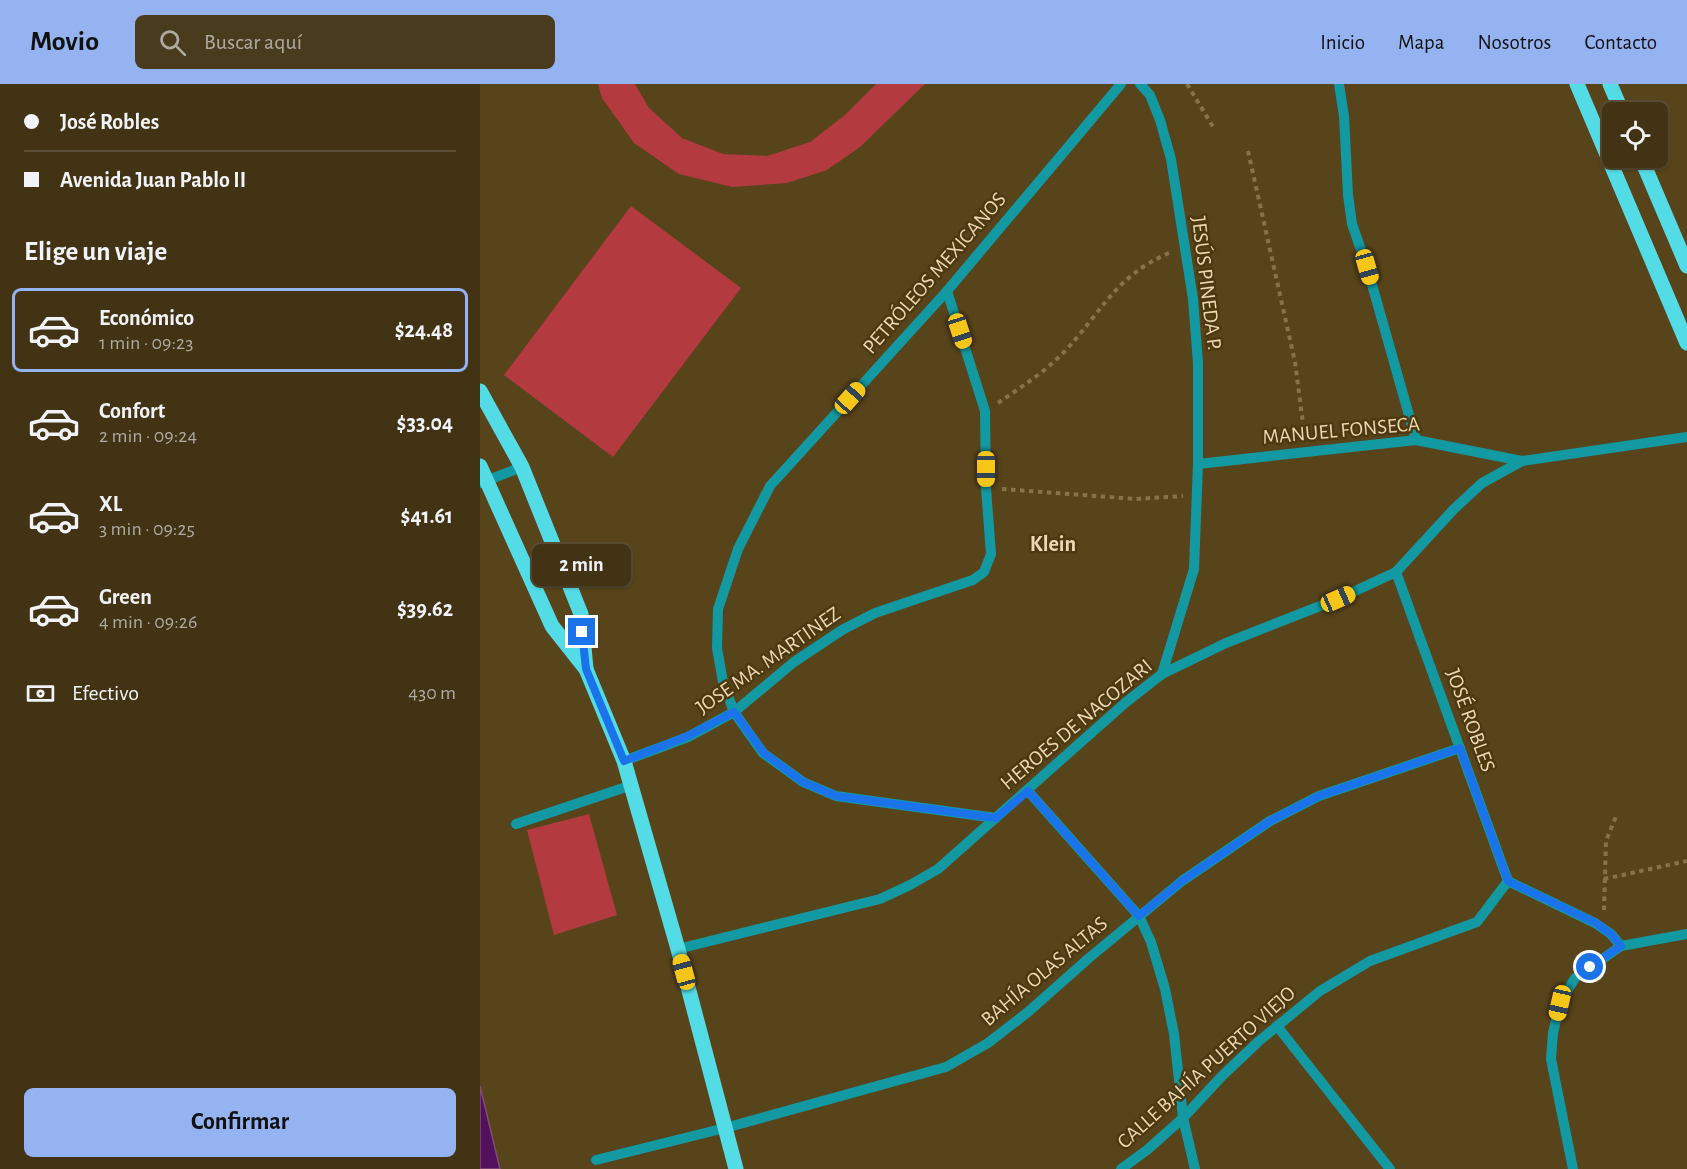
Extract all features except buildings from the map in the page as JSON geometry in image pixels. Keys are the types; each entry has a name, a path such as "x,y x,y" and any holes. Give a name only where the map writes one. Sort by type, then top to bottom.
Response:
{"main road":[{"path":"1576,84 1687,343"},
{"path":"1610,84 1618,102"},
{"path":"1645,168 1687,266"},
{"path":"480,392 522,467 581,614 586,669"},
{"path":"483,476 552,626 586,669 633,785 736,1169"}],"street":[{"name":"PETRÓLEOS MEXICANOS","path":"996,818 836,796 803,782 764,753 734,712 723,682 717,648 718,609 738,549 770,486 947,291 1121,84"},
{"name":"JESÚS PINEDA P.","path":"1140,84 1150,95 1171,159 1193,298 1198,363 1198,464 1194,569 1162,674"},
{"path":"1339,84 1344,116 1348,195 1352,224 1367,267 1416,440"},
{"name":"JOSE MA. MARTINEZ","path":"624,761 688,736 734,712 794,662 842,630 875,613 974,580 984,572 991,554 986,488 985,411 947,291"},
{"name":"HEROES DE NACOZARI","path":"678,949 880,899 938,869 1125,703 1162,674 1226,643 1338,599 1396,572 1453,510 1482,483 1522,461 1687,436"},
{"name":"MANUEL FONSECA","path":"1198,464 1416,440 1522,461"},
{"path":"483,476 522,467"},
{"name":"JOSÉ ROBLES","path":"1396,572 1508,881"},
{"name":"BAHÍA OLAS ALTAS","path":"596,1160 725,1128 946,1067 988,1043 1012,1025 1182,881 1270,821 1319,796 1460,748"},
{"path":"516,824 633,785"},
{"path":"1028,791 1139,916 1165,989 1174,1034 1183,1118 1195,1169"},
{"path":"1508,881 1605,929 1621,946"},
{"name":"CALLE BAHÍA PUERTO VIEJO","path":"1121,1169 1147,1150 1183,1118 1222,1076 1320,991 1370,961 1477,922 1508,881"},
{"path":"1573,1169 1551,1059 1553,1033 1560,1003 1575,978 1621,946 1687,934"},
{"path":"1278,1026 1390,1169"}],"path":[{"path":"1187,84 1215,130"},
{"path":"1248,151 1295,362 1306,451"},
{"path":"985,411 1044,370 1064,352 1114,290 1154,260 1184,247"},
{"path":"986,488 1136,499 1196,495"},
{"path":"1605,929 1606,841 1617,814"},
{"path":"1604,879 1687,861"}],"shaded area":[{"path":"598,84 635,84 649,108 682,138 723,154 767,156 810,142 845,115 876,84 925,84 860,147 827,170 787,183 732,187 679,174 634,143 602,98"},
{"path":"631,206 741,288 613,457 504,375"},
{"path":"589,814 617,915 554,935 527,830"},
{"path":"480,1086 500,1169 480,1169"}],"district":[{"name":"Klein","path":"1053,543"}],"route":[{"path":"582,632 586,669 624,761 688,736 734,712 764,753 803,782 836,796 996,818 1028,791 1139,916 1182,881 1270,821 1319,796 1460,748 1508,881 1596,923 1611,934 1621,946 1590,967"}]}
